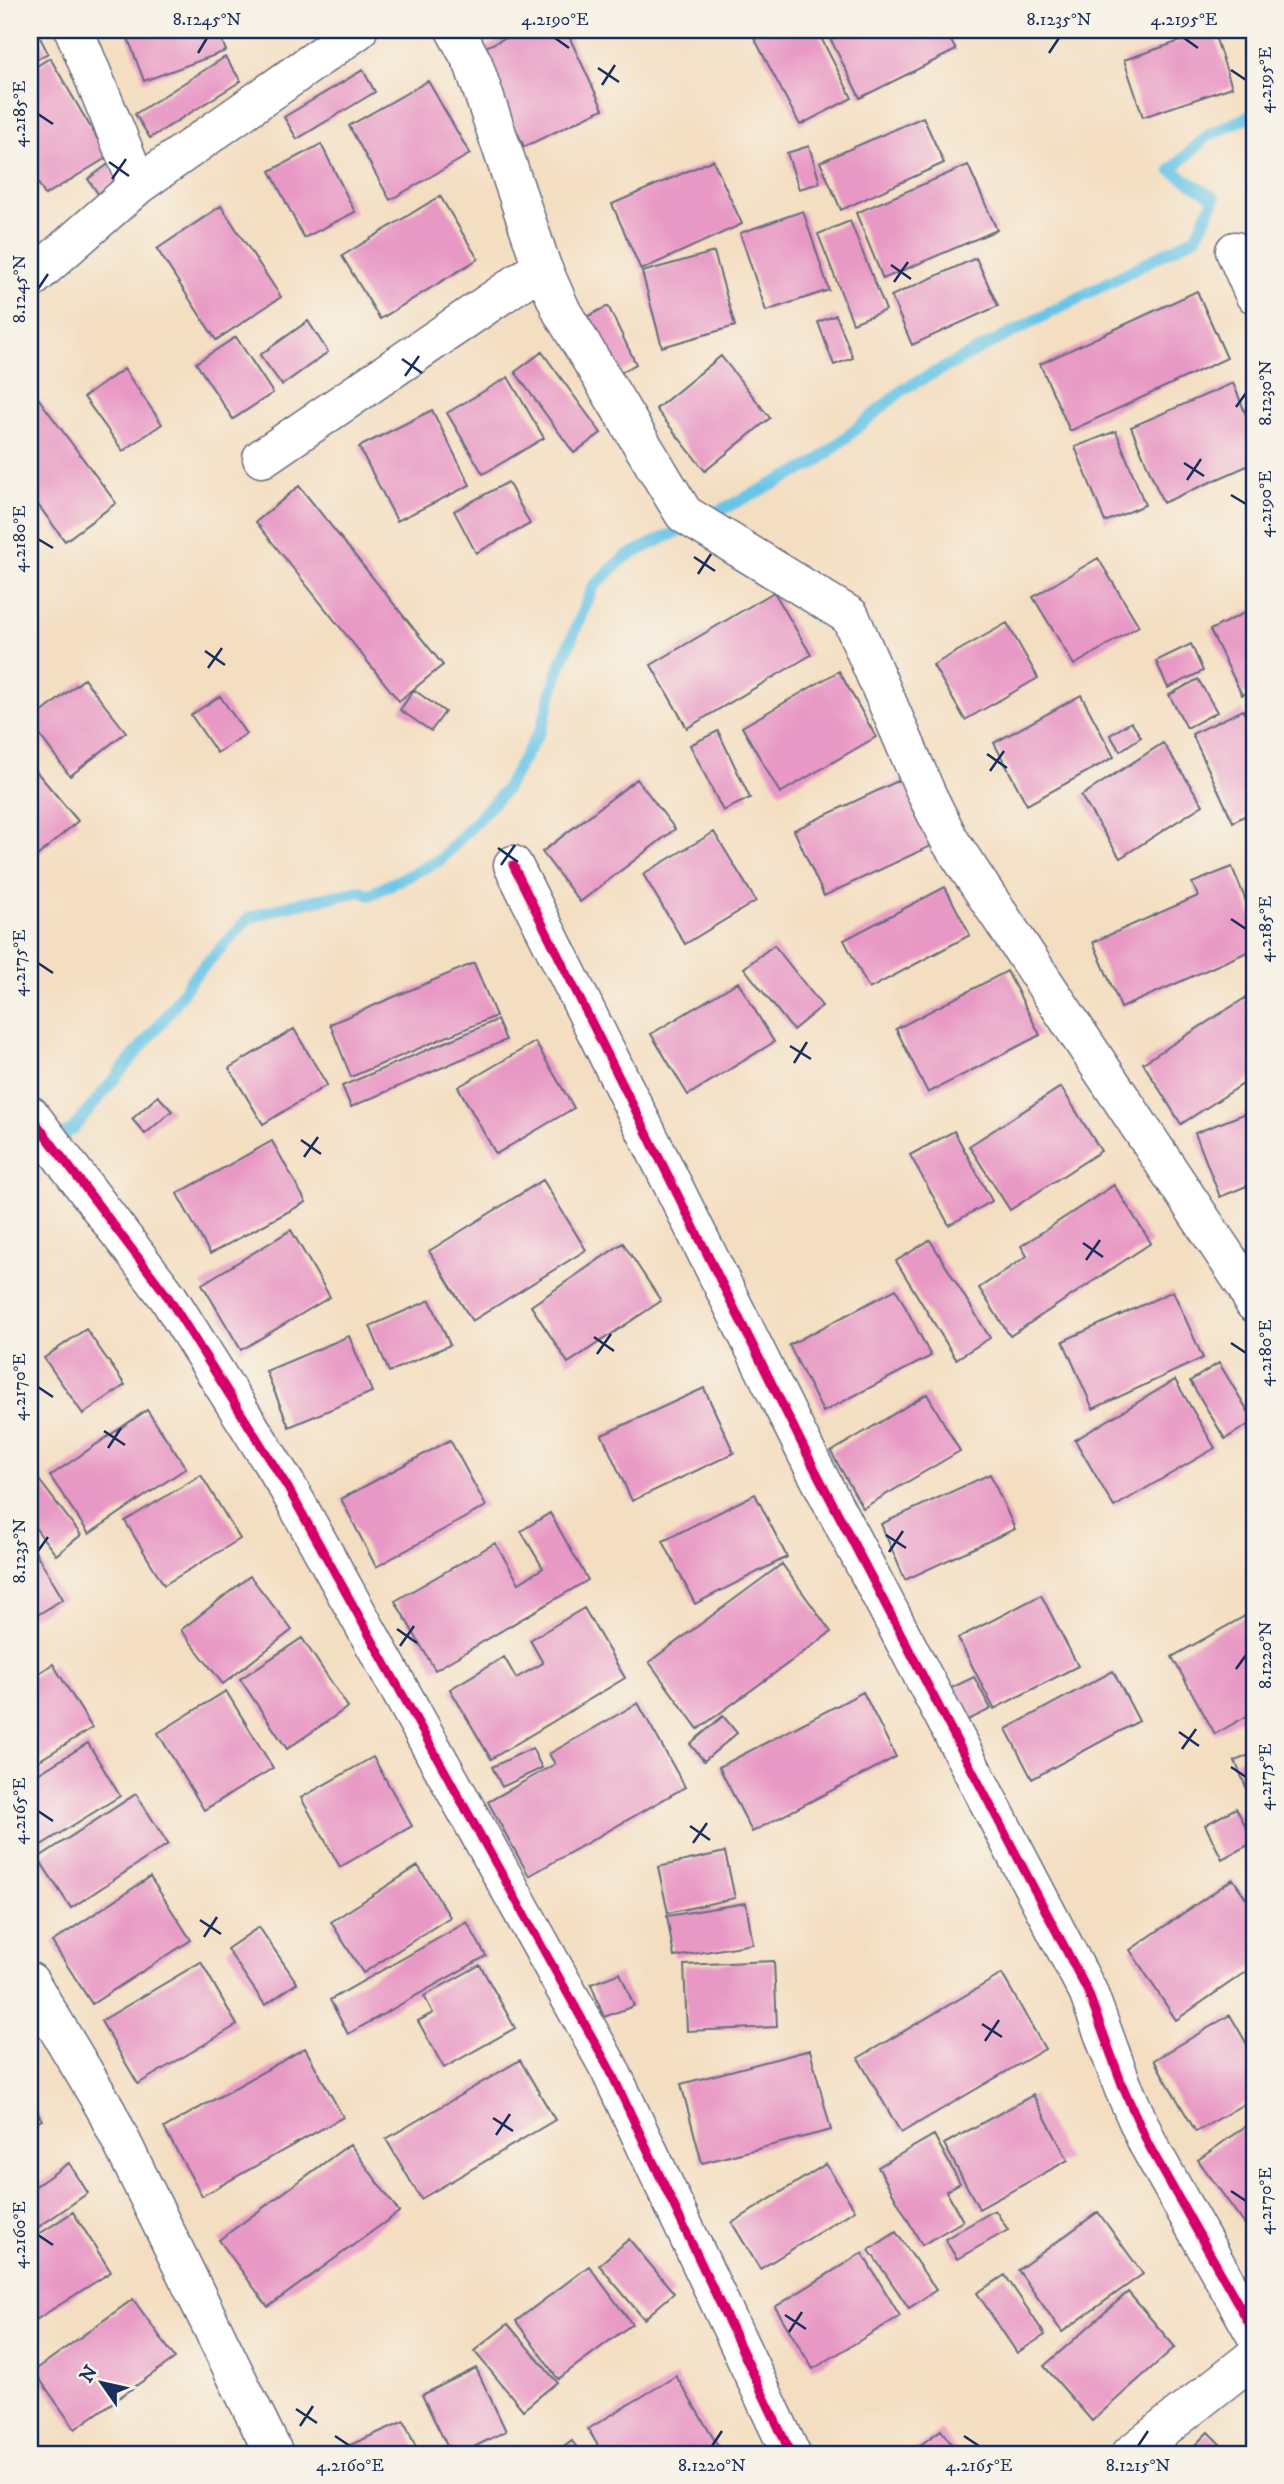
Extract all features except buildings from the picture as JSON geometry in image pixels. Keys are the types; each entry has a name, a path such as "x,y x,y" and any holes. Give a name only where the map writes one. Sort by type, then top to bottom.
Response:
{"street":[{"path":"74,30 138,185"},
{"path":"30,280 138,185 358,30"},
{"path":"455,30 473,63 542,267 562,312 684,514 850,616 926,795 950,841 1254,1303"},
{"path":"1235,251 1254,294"},
{"path":"262,458 542,267"},
{"path":"513,865 811,1462 1088,1992 1123,2087 1148,2144 1254,2332"},
{"path":"30,1115 169,1297 288,1488 609,2068 791,2454"},
{"path":"30,1982 104,2106 274,2454"},
{"path":"1131,2454 1254,2357"}],"waterway":[{"path":"30,1156 73,1129 165,1018 191,980 249,918 290,905 361,891 369,895 440,860 505,790 541,729 559,669 593,587 625,557 814,464 905,388 1196,237 1215,198 1171,170 1207,136 1254,114"}],"cycle path":[{"path":"513,865 811,1462 1088,1992 1123,2087 1148,2144 1254,2332"},
{"path":"30,1115 168,1297 288,1488 609,2068 791,2454"}]}
